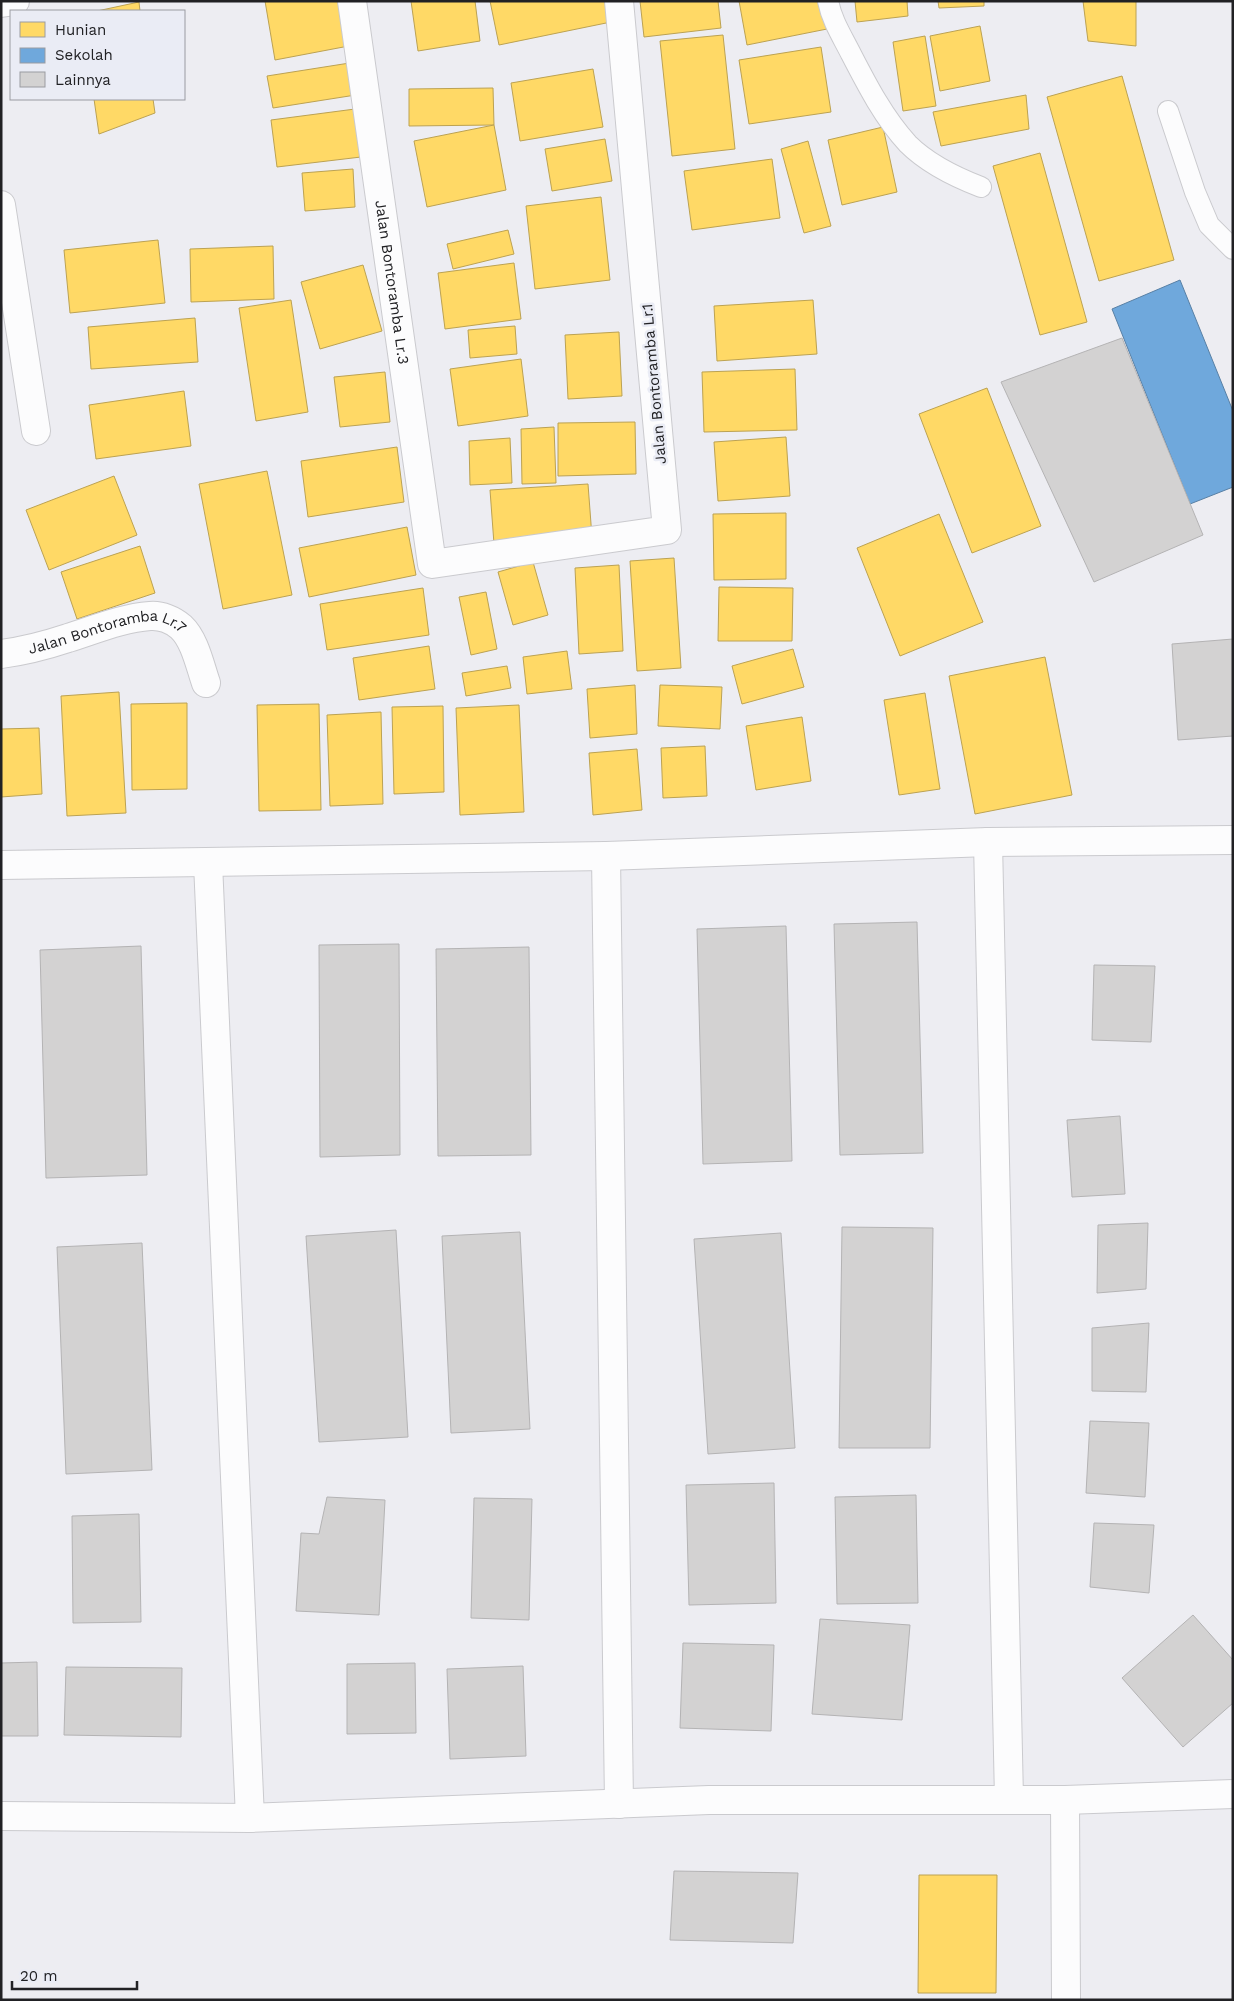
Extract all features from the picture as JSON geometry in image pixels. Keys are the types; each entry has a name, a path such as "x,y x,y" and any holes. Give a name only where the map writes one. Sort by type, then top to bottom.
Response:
{"street":[{"path":"1,4 15,1"},
{"name":"Jalan Bontoramba Lr.3","path":"352,1 432,564"},
{"name":"Jalan Bontoramba Lr.1","path":"432,564 667,530 618,1"},
{"path":"1,205 36,431"},
{"name":"Jalan Bontoramba Lr.7","path":"1,654 66,639 108,625 150,616 159,616 171,620 184,631 206,683"},
{"path":"1,865 606,856 988,842 1233,840"},
{"path":"988,842 1009,1800"},
{"path":"606,856 619,1804"},
{"path":"208,863 250,1818"},
{"path":"1,1816 250,1818 709,1800 1065,1800 1233,1794"},
{"path":"1065,1800 1066,2000"}],"lane":[{"path":"828,1 835,25 874,98 908,144 931,162 958,178 980,187"},
{"path":"1168,112 1195,192 1209,225 1233,249"}],"building: Hunian":[{"path":"265,1 346,1 354,45 275,60"},
{"path":"411,1 475,1 480,41 418,51"},
{"path":"490,1 606,1 611,22 499,45"},
{"path":"640,1 718,1 721,28 644,37"},
{"path":"739,1 821,1 827,29 747,45"},
{"path":"855,1 907,1 908,16 857,22"},
{"path":"938,1 984,1 984,6 939,8"},
{"path":"1083,1 1136,1 1136,46 1088,41"},
{"path":"139,2 140,10 102,10"},
{"path":"980,26 990,81 940,91 930,36"},
{"path":"723,35 735,149 672,156 660,41"},
{"path":"925,36 936,106 903,111 893,42"},
{"path":"821,47 831,112 749,124 739,60"},
{"path":"356,62 362,94 273,108 267,76"},
{"path":"593,69 603,127 520,141 511,83"},
{"path":"1122,76 1174,260 1099,281 1047,97"},
{"path":"493,88 494,125 409,126 409,89"},
{"path":"1026,95 1029,129 941,146 933,112"},
{"path":"94,100 153,100 155,113 99,134"},
{"path":"355,109 361,157 277,167 271,120"},
{"path":"494,125 506,190 427,207 414,141"},
{"path":"883,127 897,192 842,205 828,140"},
{"path":"605,139 612,181 552,191 545,149"},
{"path":"808,141 831,226 804,233 781,149"},
{"path":"1040,153 1087,322 1040,335 993,166"},
{"path":"772,159 780,218 692,230 684,171"},
{"path":"353,169 355,207 305,211 302,173"},
{"path":"601,197 610,280 535,289 526,206"},
{"path":"508,230 514,254 453,269 447,244"},
{"path":"158,240 165,303 70,313 64,250"},
{"path":"273,246 274,299 191,302 190,249"},
{"path":"514,263 521,319 445,329 438,273"},
{"path":"363,265 382,331 320,349 301,282"},
{"path":"291,300 308,412 256,421 239,308"},
{"path":"813,300 817,354 717,361 714,306"},
{"path":"195,318 198,362 91,369 88,327"},
{"path":"515,326 517,354 470,358 468,330"},
{"path":"619,332 622,396 568,399 565,335"},
{"path":"521,359 528,416 458,426 450,369"},
{"path":"795,369 797,430 704,432 702,372"},
{"path":"385,372 390,422 340,427 334,377"},
{"path":"987,388 1041,526 972,553 919,414"},
{"path":"184,391 191,446 96,459 89,405"},
{"path":"635,422 636,474 558,476 558,423"},
{"path":"554,427 556,483 522,484 521,429"},
{"path":"786,437 790,496 718,501 714,442"},
{"path":"510,438 512,483 470,485 469,441"},
{"path":"397,447 404,502 308,517 301,461"},
{"path":"267,471 292,595 223,609 199,484"},
{"path":"114,476 137,535 49,570 26,510"},
{"path":"588,484 592,537 494,544 490,490"},
{"path":"786,513 786,579 714,580 713,514"},
{"path":"939,514 983,622 900,656 857,548"},
{"path":"407,527 416,575 309,597 299,548"},
{"path":"140,546 155,593 77,619 61,572"},
{"path":"674,558 681,668 637,671 630,561"},
{"path":"533,562 548,615 513,625 498,572"},
{"path":"619,565 623,651 579,654 575,568"},
{"path":"719,587 793,588 792,641 718,641"},
{"path":"423,588 429,635 327,650 320,604"},
{"path":"486,592 497,649 471,655 459,597"},
{"path":"429,646 435,689 359,700 353,658"},
{"path":"793,649 804,687 742,704 732,666"},
{"path":"567,651 572,689 527,694 523,657"},
{"path":"1045,657 1072,795 975,814 949,676"},
{"path":"507,666 511,688 466,696 462,673"},
{"path":"635,685 637,734 590,738 587,689"},
{"path":"660,685 722,687 720,729 658,726"},
{"path":"119,692 126,813 67,816 61,696"},
{"path":"925,693 940,789 899,795 884,700"},
{"path":"187,703 187,789 132,790 131,704"},
{"path":"319,704 321,810 259,811 257,705"},
{"path":"519,705 524,812 460,815 456,708"},
{"path":"443,706 444,792 394,794 392,707"},
{"path":"381,712 383,804 330,806 327,715"},
{"path":"802,717 811,781 756,790 746,726"},
{"path":"39,728 42,794 1,797 1,729"},
{"path":"705,746 707,796 663,798 661,748"},
{"path":"637,749 642,810 593,815 589,753"},
{"path":"919,1875 997,1875 996,1993 918,1993"}],"building: Sekolah":[{"path":"1180,280 1233,411 1233,487 1190,504 1112,309"}],"building: Lainnya":[{"path":"1122,338 1203,535 1094,582 1001,382"},
{"path":"1233,639 1233,736 1178,740 1172,644"},
{"path":"917,922 923,1153 840,1155 834,924"},
{"path":"786,926 792,1161 703,1164 697,929"},
{"path":"399,944 400,1155 320,1157 319,945"},
{"path":"141,946 147,1175 46,1178 40,950"},
{"path":"529,947 531,1155 438,1156 436,949"},
{"path":"1094,965 1155,966 1151,1042 1092,1040"},
{"path":"1120,1116 1125,1194 1072,1197 1067,1120"},
{"path":"1148,1223 1146,1289 1097,1293 1098,1225"},
{"path":"842,1227 933,1228 930,1448 839,1448"},
{"path":"396,1230 408,1437 319,1442 306,1236"},
{"path":"520,1232 530,1429 451,1433 442,1236"},
{"path":"781,1233 795,1448 708,1454 694,1239"},
{"path":"142,1243 152,1470 66,1474 57,1247"},
{"path":"1149,1323 1146,1392 1092,1391 1092,1328"},
{"path":"1090,1421 1149,1423 1145,1497 1086,1493"},
{"path":"774,1483 776,1603 689,1605 686,1485"},
{"path":"916,1495 918,1603 837,1604 835,1497"},
{"path":"327,1497 385,1500 379,1615 296,1611 301,1533 319,1534"},
{"path":"474,1498 532,1499 529,1620 471,1618"},
{"path":"139,1514 141,1622 73,1623 72,1516"},
{"path":"1094,1523 1154,1525 1149,1593 1090,1587"},
{"path":"1193,1615 1233,1660 1233,1703 1183,1747 1122,1678"},
{"path":"820,1619 910,1625 902,1720 812,1714"},
{"path":"683,1643 774,1645 771,1731 680,1728"},
{"path":"37,1662 38,1736 1,1736 1,1663"},
{"path":"415,1663 416,1733 347,1734 347,1664"},
{"path":"523,1666 526,1756 450,1759 447,1669"},
{"path":"66,1667 182,1668 181,1737 64,1735"},
{"path":"674,1871 798,1873 793,1943 670,1940"}]}
